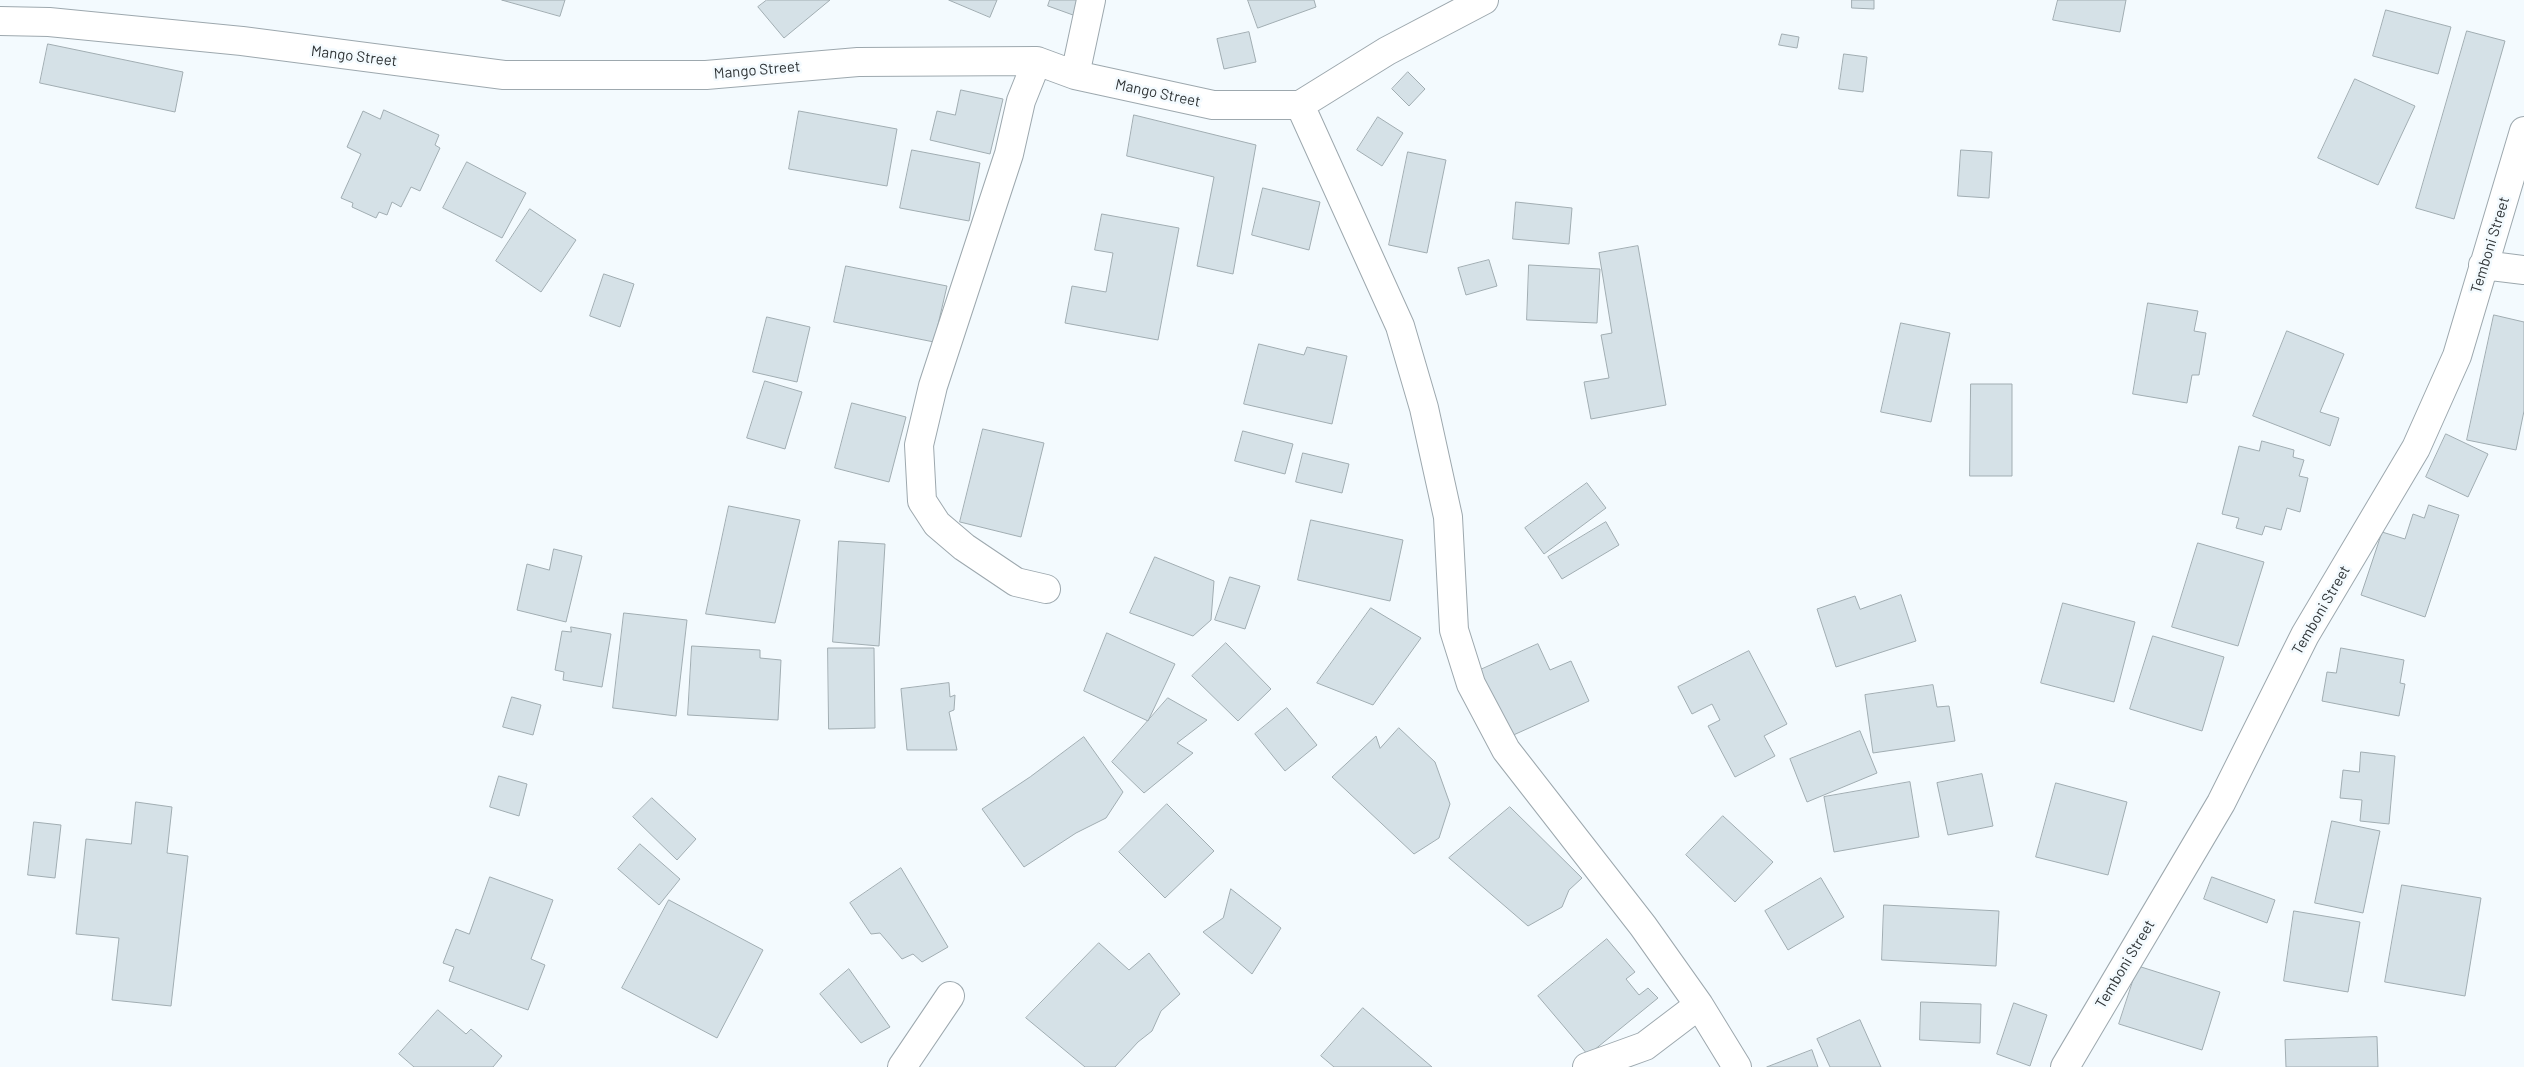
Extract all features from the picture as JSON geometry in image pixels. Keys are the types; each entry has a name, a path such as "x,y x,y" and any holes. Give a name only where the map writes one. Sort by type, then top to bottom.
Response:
{"street":[{"path":"1075,75 1091,0"},
{"path":"1484,0 1387,51 1300,104 1403,335 1424,408 1448,517 1454,630 1471,684 1506,750 1643,926 1699,1005 1737,1067"},
{"name":"Mango Street","path":"0,21 49,22 242,41 504,75 706,75 858,62 1037,61 1075,75 1213,105 1300,104"},
{"path":"1037,61 1020,102 1009,154 933,386 919,445 922,501 937,524 964,547 1016,582 1046,589"},
{"name":"Temboni Street","path":"2065,1067 2221,803 2305,635 2416,448 2457,356 2524,131"},
{"path":"2483,265 2524,270"},
{"path":"902,1067 950,996"},
{"path":"1587,1067 1645,1046 1699,1005"}],"building":[{"path":"502,0 565,0 560,16"},
{"path":"767,0 830,0 784,38 758,7"},
{"path":"949,0 997,0 990,17"},
{"path":"1050,0 1078,0 1073,15 1048,6"},
{"path":"1248,0 1314,0 1316,7 1258,28"},
{"path":"1852,0 1874,0 1874,9 1852,8"},
{"path":"2058,0 2126,0 2120,32 2053,20"},
{"path":"2386,10 2451,27 2438,74 2373,56"},
{"path":"2467,31 2505,41 2454,219 2416,208"},
{"path":"1249,32 1256,62 1224,69 1217,39"},
{"path":"1782,34 1799,37 1797,48 1779,45"},
{"path":"48,44 183,72 175,112 40,83"},
{"path":"1844,54 1867,57 1863,92 1839,89"},
{"path":"1408,72 1425,89 1409,106 1392,89"},
{"path":"2355,79 2415,106 2378,185 2318,158"},
{"path":"961,90 1003,99 990,154 930,140 937,111 955,115"},
{"path":"384,110 439,135 435,145 440,148 420,191 411,187 401,207 392,202 387,215 379,212 376,218 352,207 353,203 341,198 361,154 347,147 363,111 380,119"},
{"path":"799,111 897,129 887,186 789,169"},
{"path":"1134,115 1256,145 1233,274 1197,266 1214,177 1127,156"},
{"path":"1378,117 1403,133 1382,166 1357,150"},
{"path":"912,150 980,163 969,221 900,208"},
{"path":"1961,150 1992,152 1989,198 1958,196"},
{"path":"1408,152 1446,160 1427,253 1389,245"},
{"path":"467,162 526,193 502,238 443,208"},
{"path":"1263,188 1320,202 1309,250 1252,235"},
{"path":"1516,202 1572,208 1569,244 1513,239"},
{"path":"530,209 576,240 541,292 496,261"},
{"path":"1102,214 1179,228 1158,340 1065,323 1072,286 1106,292 1113,253 1095,250"},
{"path":"1638,246 1666,405 1591,419 1584,382 1609,378 1601,335 1612,333 1599,253"},
{"path":"1489,260 1497,286 1466,295 1458,268"},
{"path":"1529,265 1600,269 1597,323 1527,320"},
{"path":"846,266 947,286 934,342 834,322"},
{"path":"604,274 634,284 620,327 590,316"},
{"path":"2148,303 2198,311 2194,331 2206,333 2199,375 2192,375 2187,403 2133,394"},
{"path":"2494,315 2524,322 2524,411 2516,450 2467,440"},
{"path":"767,317 810,327 797,382 753,372"},
{"path":"1901,323 1950,333 1931,422 1881,412"},
{"path":"2287,331 2344,354 2320,412 2339,418 2330,446 2253,416"},
{"path":"1259,344 1304,355 1307,347 1347,356 1332,424 1244,404"},
{"path":"765,381 802,392 785,449 747,438"},
{"path":"1971,384 2012,384 2012,476 1970,476"},
{"path":"852,403 906,417 889,482 835,468"},
{"path":"983,429 1044,443 1021,537 960,522"},
{"path":"1243,431 1293,444 1285,474 1235,461"},
{"path":"2446,434 2488,454 2468,497 2426,477"},
{"path":"2262,441 2294,450 2293,457 2304,460 2299,476 2308,478 2300,512 2287,508 2281,530 2265,526 2262,535 2236,528 2239,518 2222,514 2239,446 2259,451"},
{"path":"1303,453 1349,464 1342,493 1296,482"},
{"path":"1587,483 1606,508 1544,554 1525,528"},
{"path":"2429,505 2459,515 2425,617 2361,595 2382,532 2405,539 2413,514 2424,518"},
{"path":"729,506 800,520 775,623 706,614"},
{"path":"1311,520 1403,540 1390,601 1298,580"},
{"path":"1606,522 1619,545 1562,579 1548,557"},
{"path":"839,541 885,544 879,646 833,642"},
{"path":"2198,543 2264,562 2238,646 2172,627"},
{"path":"554,549 582,556 566,622 517,610 527,564 549,570"},
{"path":"1155,557 1214,581 1211,620 1193,636 1130,613"},
{"path":"1230,577 1260,586 1245,629 1215,620"},
{"path":"1901,595 1916,641 1836,667 1817,609 1855,596 1860,609"},
{"path":"2063,603 2135,622 2114,702 2041,683"},
{"path":"1371,608 1421,638 1373,705 1317,683"},
{"path":"624,613 687,620 676,716 613,708"},
{"path":"571,627 611,634 602,687 563,680 564,672 555,670 562,631 571,632"},
{"path":"1107,633 1175,664 1148,721 1084,691"},
{"path":"2153,636 2224,657 2202,731 2130,709"},
{"path":"1226,643 1271,689 1238,721 1192,676"},
{"path":"1538,644 1550,670 1571,661 1589,701 1509,737 1478,671"},
{"path":"692,646 760,650 760,658 781,660 778,720 688,715"},
{"path":"828,648 874,648 875,728 829,729"},
{"path":"2341,648 2404,660 2400,683 2405,684 2399,716 2322,701 2327,672 2336,673"},
{"path":"1749,651 1787,724 1764,736 1775,756 1735,777 1708,726 1720,720 1712,704 1692,714 1678,687"},
{"path":"949,683 950,697 955,695 954,710 949,712 957,750 907,750 901,689"},
{"path":"1933,685 1937,707 1949,706 1955,741 1873,753 1865,695"},
{"path":"512,697 541,705 533,735 503,727"},
{"path":"1168,698 1207,720 1177,743 1193,753 1144,793 1112,762"},
{"path":"1287,708 1317,745 1285,771 1255,734"},
{"path":"1399,728 1435,762 1450,804 1439,838 1414,854 1332,777 1376,736 1380,748"},
{"path":"1860,731 1877,773 1807,802 1790,759"},
{"path":"1084,737 1123,792 1106,818 1076,833 1024,867 982,809 1030,777"},
{"path":"2361,752 2395,756 2389,824 2360,821 2362,800 2340,798 2343,770 2359,772"},
{"path":"1982,774 1993,826 1948,835 1937,783"},
{"path":"499,776 527,784 519,816 490,807"},
{"path":"1910,782 1919,837 1834,852 1824,797"},
{"path":"2056,783 2127,802 2108,875 2036,857"},
{"path":"652,798 696,839 677,860 633,817"},
{"path":"136,802 172,807 167,853 188,856 171,1006 112,1000 119,938 76,934 86,839 131,844"},
{"path":"1167,804 1214,851 1165,898 1119,852"},
{"path":"1510,807 1582,878 1569,890 1562,907 1528,926 1449,858"},
{"path":"1723,816 1773,862 1735,902 1686,855"},
{"path":"2332,821 2380,831 2363,913 2315,903"},
{"path":"34,822 61,825 55,878 28,875"},
{"path":"640,844 680,879 659,905 618,869"},
{"path":"901,868 948,947 922,962 913,954 902,959 880,933 871,934 850,903"},
{"path":"490,877 553,900 531,959 545,965 528,1010 449,981 454,967 443,963 456,929 469,934"},
{"path":"2212,877 2275,900 2267,923 2204,899"},
{"path":"1821,878 1844,917 1788,950 1765,911"},
{"path":"2402,885 2481,898 2465,996 2385,982"},
{"path":"1231,889 1281,928 1252,974 1203,932 1223,918"},
{"path":"669,900 763,950 717,1038 622,988"},
{"path":"1884,905 1999,911 1996,966 1882,960"},
{"path":"2294,911 2360,922 2348,992 2284,981"},
{"path":"1607,939 1635,972 1626,979 1639,995 1648,988 1658,998 1588,1055 1538,996"},
{"path":"1099,943 1129,970 1149,953 1180,994 1161,1011 1152,1031 1138,1042 1115,1067 1085,1067 1026,1018"},
{"path":"2138,966 2220,992 2202,1050 2119,1024"},
{"path":"849,969 890,1027 861,1043 820,994"},
{"path":"1921,1002 1981,1004 1980,1043 1920,1040"},
{"path":"2014,1003 2047,1015 2030,1066 1997,1054"},
{"path":"1363,1008 1432,1067 1334,1067 1321,1056"},
{"path":"438,1010 466,1034 471,1029 502,1056 493,1067 414,1067 399,1054"},
{"path":"1860,1020 1881,1067 1830,1067 1817,1039"},
{"path":"2377,1037 2378,1067 2286,1067 2285,1040"},
{"path":"1812,1050 1818,1067 1767,1067"}]}
